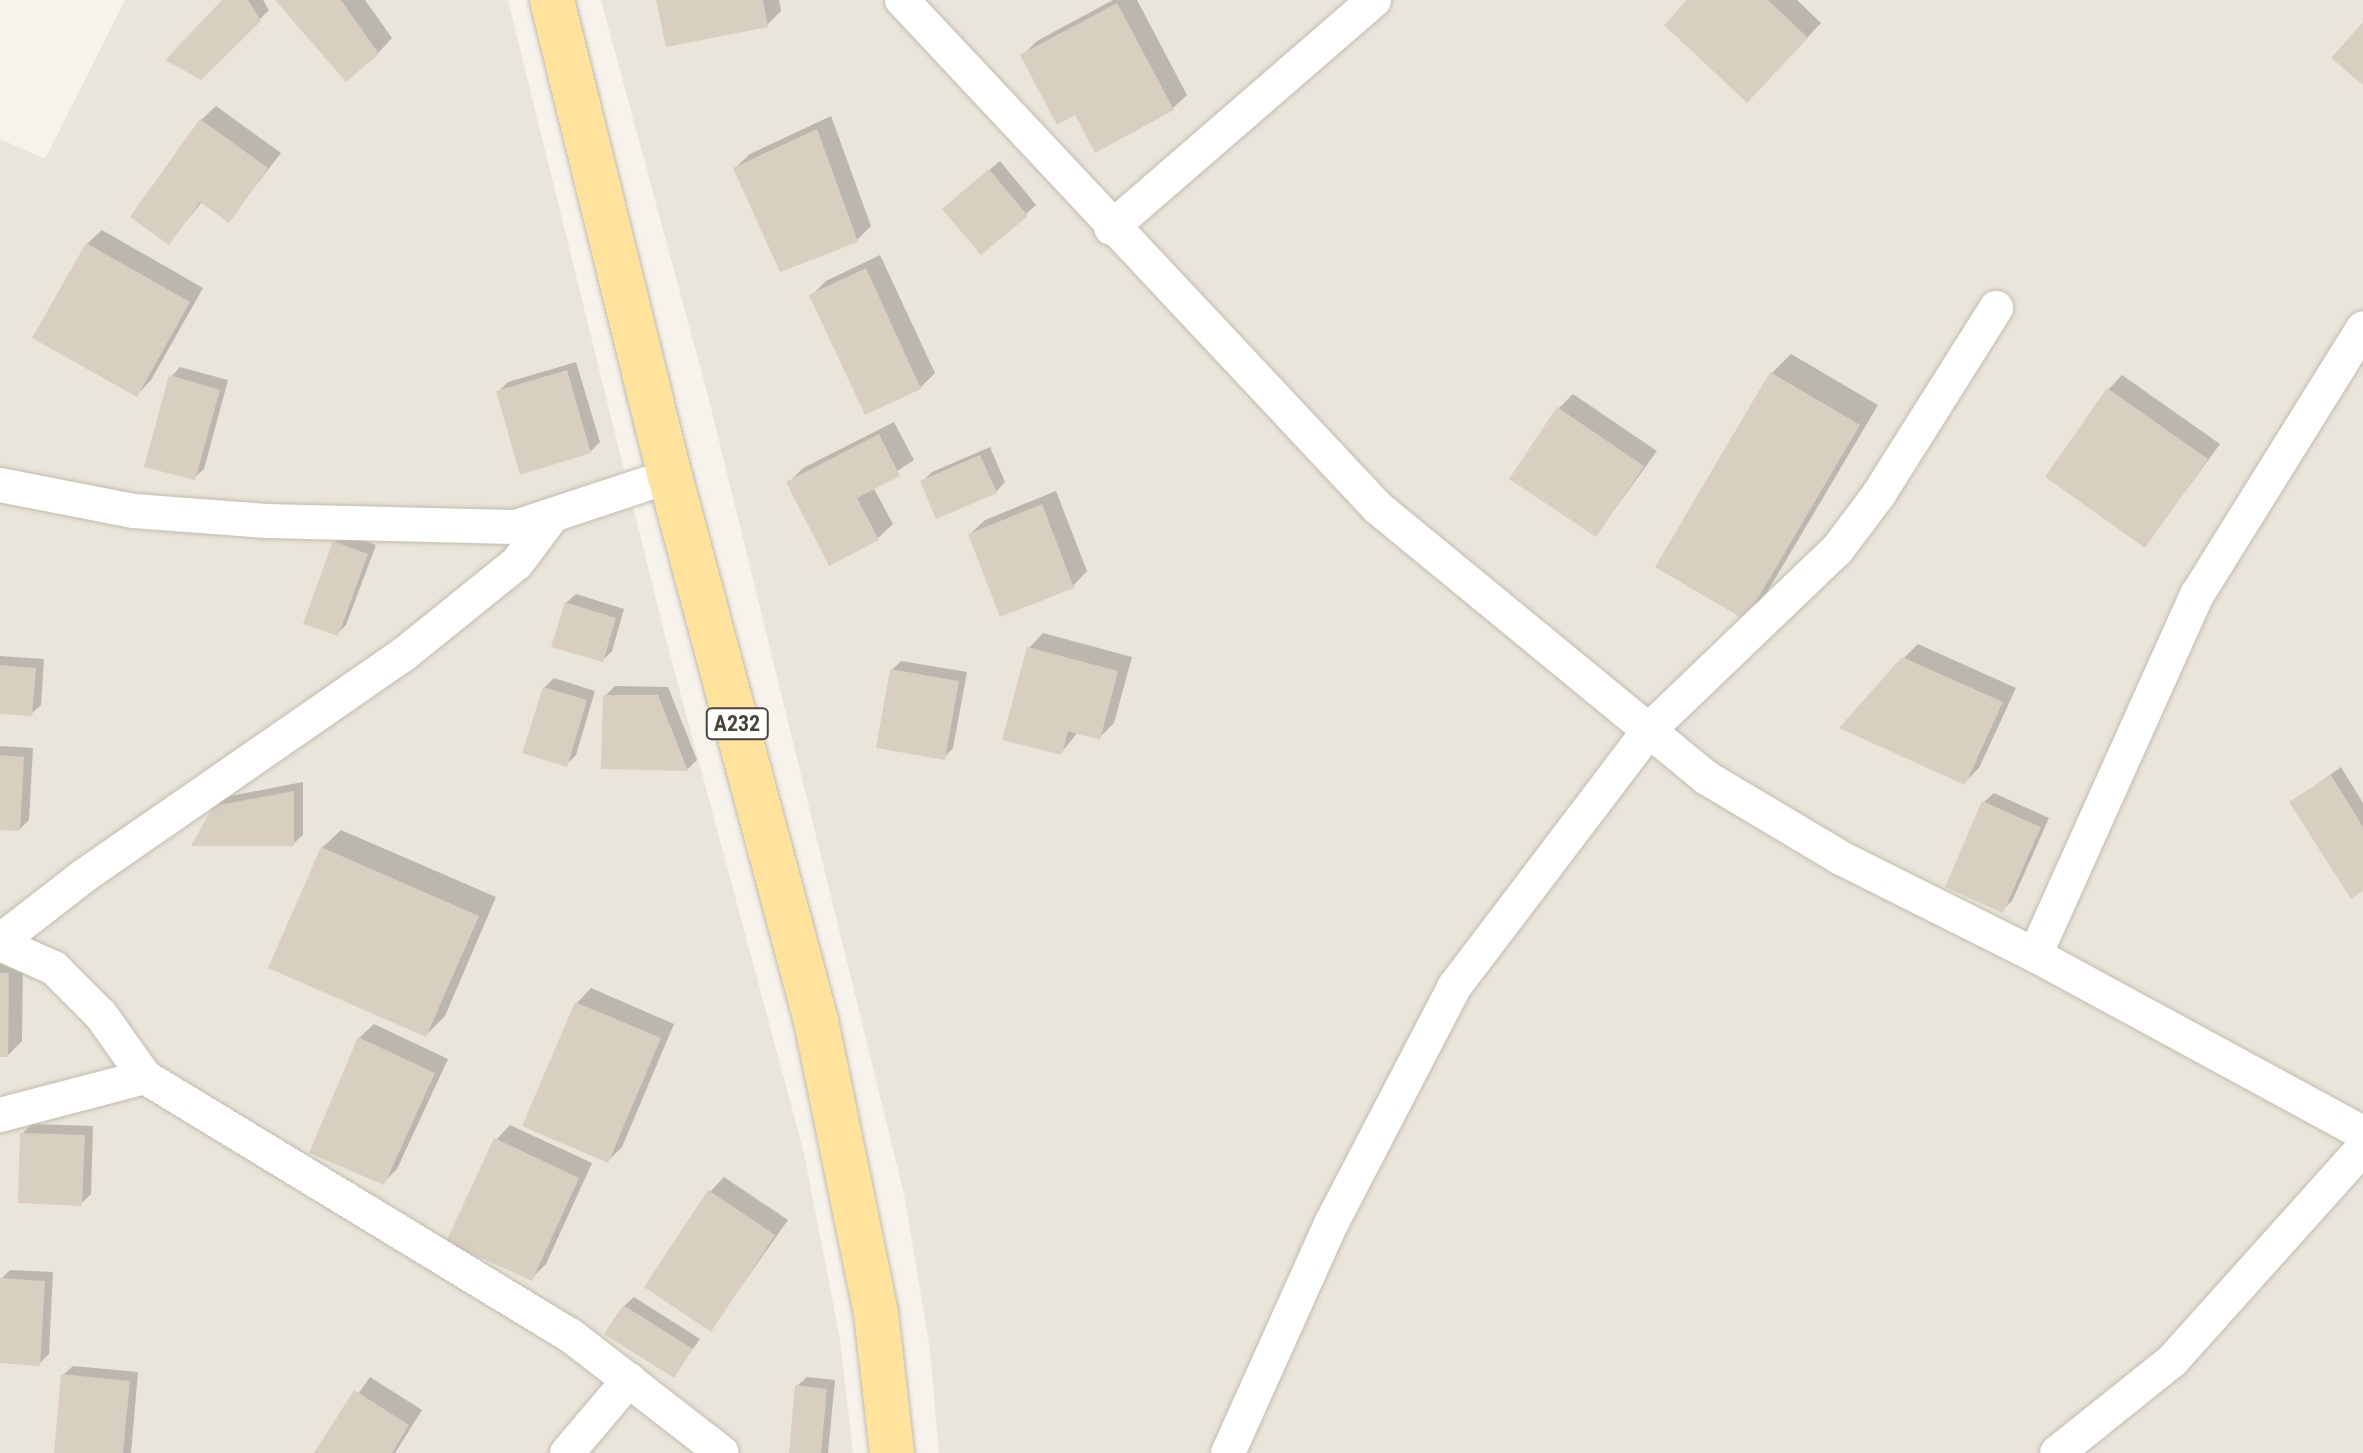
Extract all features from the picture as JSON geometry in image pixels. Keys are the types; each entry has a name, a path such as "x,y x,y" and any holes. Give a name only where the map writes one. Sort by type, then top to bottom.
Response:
{"main road":[{"name":"A232","path":"552,0 670,476 816,1021 876,1313 892,1453"}],"street":[{"path":"902,0 1111,228 1378,508 1707,778 1841,858 2035,955 2363,1133"},
{"path":"1111,228 1374,0"},
{"path":"1228,1453 1332,1222 1455,986 1649,730 1837,550 1879,494 1996,308"},
{"path":"2035,955 2197,595 2363,328"},
{"path":"0,485 134,511 267,521 516,527 550,519 670,476"},
{"path":"550,519 517,563 403,655 85,875 0,943 54,968 101,1015 145,1077 570,1335 722,1453"},
{"path":"0,1115 145,1077"},
{"path":"2057,1453 2172,1361 2363,1148"},
{"path":"567,1453 629,1380"}],"shaded area":[{"path":"125,0 508,0 665,636 804,1153 840,1339 853,1453 0,1453 0,139 45,159"},
{"path":"601,0 2363,0 2363,1453 939,1453 930,1350 904,1194 708,396"}],"building":[{"path":"222,0 248,0 261,21 201,80 165,60"},
{"path":"275,0 341,0 379,54 346,82"},
{"path":"656,0 763,0 768,27 666,47"},
{"path":"1687,0 1768,0 1808,38 1747,103 1664,25"},
{"path":"1117,3 1174,110 1095,153 1075,115 1057,125 1020,55"},
{"path":"2363,22 2363,85 2331,58"},
{"path":"200,119 268,168 229,223 200,202 169,245 130,217"},
{"path":"817,129 858,242 780,272 733,168"},
{"path":"989,169 1028,216 981,255 942,209"},
{"path":"86,243 190,302 137,397 32,338"},
{"path":"866,268 921,389 865,415 809,295"},
{"path":"567,370 591,453 520,475 496,391"},
{"path":"1770,372 1860,425 1745,620 1655,567"},
{"path":"169,375 220,390 195,480 144,467"},
{"path":"2107,388 2208,459 2145,548 2045,477"},
{"path":"1557,407 1644,466 1596,537 1509,479"},
{"path":"879,434 900,476 857,498 879,540 829,566 786,482"},
{"path":"980,455 997,493 936,519 920,481"},
{"path":"1042,504 1074,588 1000,617 968,534"},
{"path":"333,541 368,554 338,636 303,624"},
{"path":"565,602 616,618 603,662 551,647"},
{"path":"1027,647 1118,671 1100,740 1068,731 1062,755 1002,740"},
{"path":"1902,657 2003,702 1965,785 1839,728"},
{"path":"0,665 36,668 32,716 0,714"},
{"path":"890,669 959,681 945,760 876,748"},
{"path":"543,687 587,700 567,767 522,753"},
{"path":"603,695 658,695 688,771 601,769"},
{"path":"0,755 24,757 20,831 0,830"},
{"path":"2331,775 2363,827 2363,891 2351,899 2289,802"},
{"path":"294,791 294,846 191,846 213,806"},
{"path":"1982,801 2041,827 2003,913 1945,887"},
{"path":"321,847 479,916 426,1037 268,968"},
{"path":"0,973 9,973 8,1057 0,1057"},
{"path":"575,1002 661,1038 608,1163 522,1126"},
{"path":"358,1037 435,1073 384,1185 309,1153"},
{"path":"20,1133 85,1135 82,1206 18,1203"},
{"path":"494,1138 579,1178 532,1281 446,1242"},
{"path":"708,1190 775,1235 711,1332 644,1287"},
{"path":"0,1278 45,1281 40,1366 0,1363"},
{"path":"623,1305 693,1349 674,1378 604,1334"},
{"path":"61,1374 130,1381 123,1453 54,1453"},
{"path":"795,1385 827,1389 821,1453 789,1453"},
{"path":"354,1390 409,1425 392,1453 314,1453"}]}
